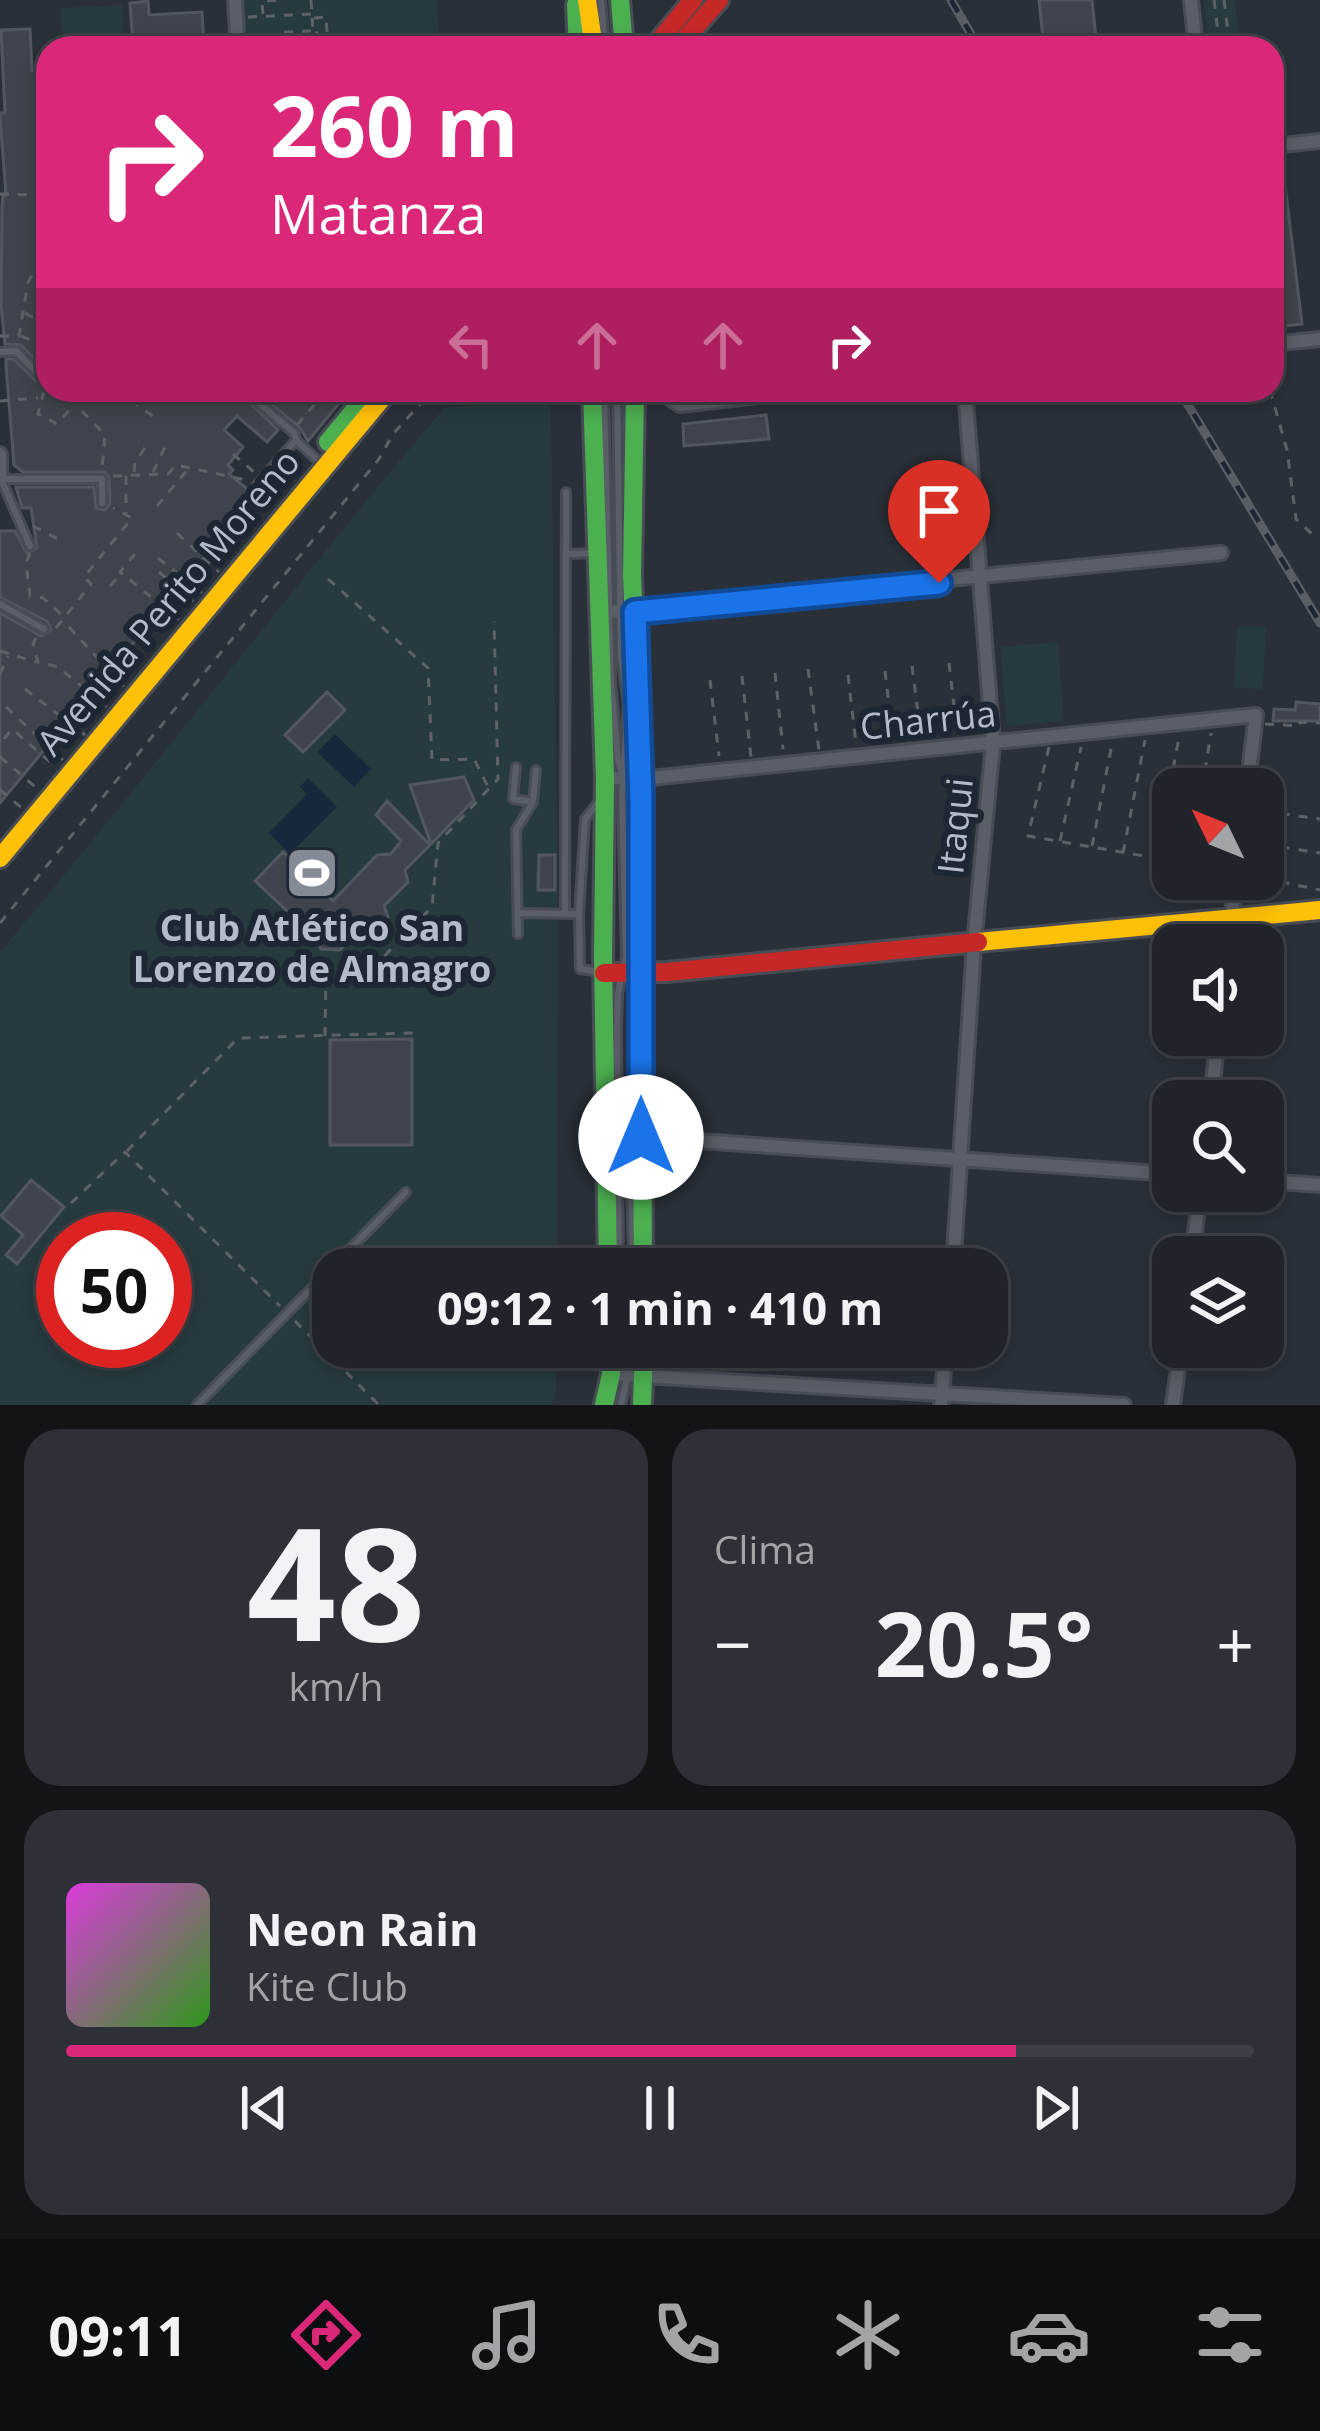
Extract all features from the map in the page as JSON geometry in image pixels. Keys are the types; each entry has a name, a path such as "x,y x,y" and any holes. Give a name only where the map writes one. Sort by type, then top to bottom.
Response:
{"main road":[{"path":"576,0 578,36"},
{"path":"587,0 592,36"},
{"path":"620,0 623,36"},
{"path":"663,36 693,0"},
{"path":"688,36 719,0"},
{"name":"Avenida Perito Moreno","path":"0,839 315,458 376,402"},
{"name":"Avenida Perito Moreno","path":"0,858 379,402"},
{"path":"592,402 598,553 616,613 622,974 609,1248"},
{"path":"635,402 632,576 616,613 622,974 641,1137 643,1248"},
{"path":"622,974 1320,910"},
{"path":"623,1368 642,1405"},
{"path":"604,1405 630,1368"}],"street":[{"path":"236,0 237,36"},
{"path":"1191,0 1195,36"},
{"path":"1284,145 1320,141"},
{"path":"1284,343 1320,339"},
{"path":"676,402 706,402"},
{"name":"Itaqui","path":"954,1248 993,743 966,402"},
{"path":"0,454 0,479"},
{"path":"616,613 1221,553"},
{"name":"Charrúa","path":"619,783 1214,719 1256,719"},
{"path":"1250,768 1256,719"},
{"path":"1230,924 1233,900"},
{"path":"641,1137 1152,1173"},
{"path":"1284,1182 1320,1185"},
{"path":"942,1399 944,1368"},
{"path":"1174,1405 1178,1368"},
{"path":"627,1376 942,1399 1124,1405"}],"lane":[{"path":"601,0 604,36"},
{"path":"0,352 16,351 36,372"},
{"path":"258,402 292,430 315,458"},
{"path":"605,402 616,613 628,704 619,783 585,819 579,914 580,969 622,974 617,1030 619,1248"},
{"path":"617,402 616,613 628,632 624,678"},
{"path":"258,484 296,440"},
{"path":"31,546 0,479 102,479 103,503"},
{"path":"565,914 566,492"},
{"path":"569,554 598,553"},
{"path":"0,604 44,628"},
{"path":"516,767 514,799 533,802"},
{"path":"518,934 516,830 533,802 536,770"},
{"path":"566,818 585,819"},
{"path":"518,913 579,914"},
{"path":"621,1153 632,1207 633,1248"},
{"path":"197,1405 406,1192"},
{"path":"621,1405 627,1376"}],"path":[{"path":"263,16 262,2 284,0"},
{"path":"311,0 313,36"},
{"path":"1214,0 1218,36"},
{"path":"1224,0 1228,36"},
{"path":"236,17 326,17 327,32 284,32"},
{"path":"0,194 36,196"},
{"path":"19,336 36,266"},
{"path":"23,313 36,318"},
{"path":"0,336 36,343"},
{"path":"0,401 36,398"},
{"path":"40,402 38,414 57,424 72,407"},
{"path":"131,402 160,421"},
{"path":"292,430 317,402"},
{"path":"0,923 422,402"},
{"path":"1273,402 1287,450 1296,519 1312,535"},
{"path":"82,411 105,435 102,479 168,474 176,465 258,484"},
{"path":"134,474 135,462 145,448 138,442"},
{"path":"153,474 156,458 165,447"},
{"path":"158,506 190,467"},
{"path":"125,474 126,514"},
{"path":"38,662 33,643 50,623 56,628 85,592 91,584 84,577 132,518 103,503"},
{"path":"19,527 33,526 62,541"},
{"path":"177,533 220,573"},
{"path":"31,546 26,563 30,596 43,598 64,617"},
{"path":"110,586 135,554"},
{"path":"158,558 199,598"},
{"path":"92,568 101,574"},
{"path":"159,572 199,598"},
{"path":"122,574 181,621"},
{"path":"328,579 428,668 432,760 474,759 489,789"},
{"path":"85,592 92,598"},
{"path":"325,1036 326,976 367,974 432,907 438,843 498,779 494,621"},
{"path":"68,627 125,688"},
{"path":"0,651 58,668 109,709"},
{"path":"0,674 9,654"},
{"path":"949,663 959,747"},
{"path":"913,666 922,751"},
{"path":"808,669 820,761"},
{"path":"885,670 894,753"},
{"path":"775,673 785,764"},
{"path":"848,675 858,757"},
{"path":"742,676 752,768"},
{"path":"710,680 721,771"},
{"path":"25,689 86,736"},
{"path":"6,707 62,765"},
{"path":"1206,768 1214,719"},
{"path":"1256,719 1299,726 1300,722 1320,723"},
{"path":"1174,768 1182,723"},
{"path":"1124,853 1148,727"},
{"path":"4,739 12,729 62,765"},
{"path":"1092,847 1114,730"},
{"path":"1060,841 1084,734"},
{"path":"1052,737 1028,836 1152,858"},
{"path":"0,758 40,791"},
{"path":"0,790 24,810"},
{"path":"1284,814 1320,820"},
{"path":"1284,847 1320,853"},
{"path":"1284,882 1320,890"},
{"path":"71,1203 238,1038 414,1033"},
{"path":"125,1152 379,1405"}],"green space":[{"path":"240,0 437,0 439,36 241,36"},
{"path":"1204,0 1235,0 1239,36 1208,36"},
{"path":"122,5 123,36 62,36 61,8"},
{"name":"Club Atlético San Lorenzo de Almagro","path":"518,402 545,402 551,407 557,1248 312,1248 312,1368 556,1368 552,1405 0,1405 0,952 444,408"},
{"path":"1237,626 1266,627 1263,689 1234,688"},
{"path":"1058,642 1064,721 1007,726 1000,647"}],"water":[{"path":"335,734 371,769 354,787 317,752"},
{"path":"308,778 337,807 290,854 269,833 307,794 300,787"}],"building":[{"path":"1039,0 1092,0 1096,36 1043,36"},
{"path":"148,1 149,15 202,12 203,36 132,36 130,3"},
{"path":"30,29 32,71 36,71 36,361 21,345 5,344 1,30"},
{"path":"1284,176 1302,324 1284,326"},
{"path":"6,359 13,359 36,381 36,402 249,402 278,430 267,442 237,416 224,430 243,447 228,465 233,470 229,474 256,496 0,803 0,613 41,636 51,630 48,622 0,597 0,531 15,531 27,553 37,548 31,508 22,508 16,487 94,487 96,508 105,510 110,503 105,472 23,472 14,465"},
{"path":"269,402 340,402 308,441"},
{"path":"766,415 769,439 684,446 683,424"},
{"path":"327,692 345,710 303,752 285,735"},
{"path":"1296,702 1320,704 1320,721 1273,721 1274,709 1295,710"},
{"path":"464,777 474,800 431,844 410,785"},
{"path":"387,801 430,845 405,870 408,882 384,906 388,917 374,932 360,930 340,950 321,949 308,915 300,923 255,881 283,852 333,901 377,855 391,854 401,841 376,815"},
{"path":"539,855 555,855 555,890 538,890"},
{"path":"412,1039 412,1145 330,1145 330,1040"},
{"path":"31,1180 64,1207 60,1212 36,1212 36,1241 17,1264 6,1255 23,1235 1,1216"}],"railway":[{"path":"951,0 972,36"},
{"path":"1186,402 1320,623"}],"traffic: fast":[{"path":"620,0 623,36"},
{"path":"576,5 577,36"},
{"path":"328,442 361,402"},
{"path":"592,402 605,778 608,1248"},
{"path":"635,402 632,576 640,760 643,1248"},
{"path":"604,1405 611,1368"},
{"path":"642,1405 643,1368"}],"traffic: slow":[{"path":"587,0 592,36"},
{"path":"0,858 379,402"},
{"path":"978,942 1320,910"}],"traffic: jam":[{"path":"663,36 693,0"},
{"path":"688,36 719,0"},
{"path":"604,973 667,972 978,942"}],"place":[{"name":"Club Atlético San Lorenzo de Almagro","path":"312,873"}],"route":[{"path":"641,1137 641,801 635,612 939,583"}]}
